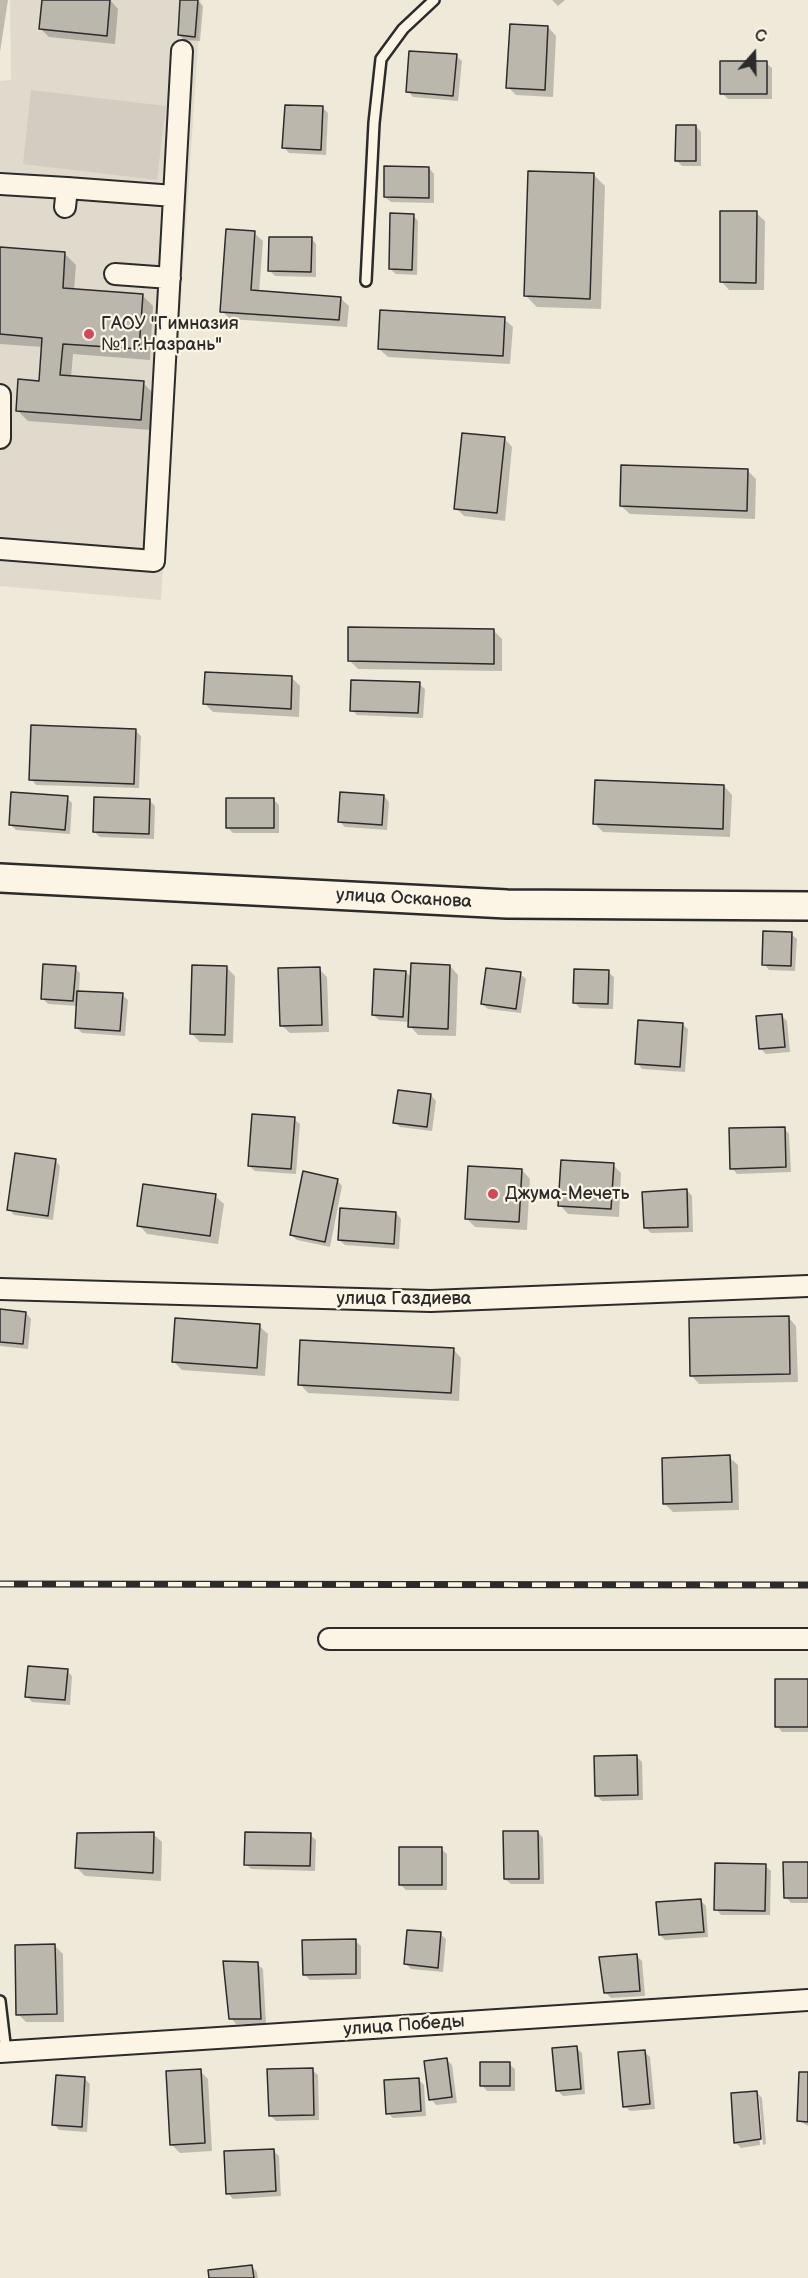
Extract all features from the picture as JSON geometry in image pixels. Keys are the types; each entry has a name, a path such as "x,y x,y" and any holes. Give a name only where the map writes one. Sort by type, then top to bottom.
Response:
{"main road":[{"name":"улица Осканова","path":"0,878 507,904 808,906"}],"street":[{"path":"0,549 154,561 182,51"},
{"path":"0,184 66,198 174,196"},
{"path":"115,274 170,278"},
{"path":"0,395 0,438"},
{"name":"улица Газдиева","path":"0,1288 431,1301 808,1286"},
{"path":"329,1639 808,1640"},
{"name":"улица Победы","path":"3,2052 808,2000"}],"lane":[{"path":"366,281 374,123 381,59 403,29 434,0"},
{"path":"0,2001 3,2052"}],"shaded area":[{"name":"ГАОУ \"Гимназия №1 г.Назрань\"","path":"10,0 201,0 161,600 0,586 0,81 11,80"},
{"path":"31,90 166,106 157,180 23,164"}],"building":[{"path":"42,0 110,0 107,36 39,29"},
{"path":"180,0 198,0 195,37 178,35"},
{"path":"510,24 548,26 545,90 506,88"},
{"path":"409,51 457,54 453,96 406,92"},
{"path":"720,61 767,61 767,94 720,94"},
{"path":"285,105 323,106 321,150 282,148"},
{"path":"676,125 696,125 696,161 675,161"},
{"path":"384,166 429,167 429,198 384,197"},
{"path":"528,171 594,173 590,299 524,296"},
{"path":"720,211 757,211 756,283 720,282"},
{"path":"390,213 414,214 412,270 389,269"},
{"path":"226,229 255,231 251,290 341,297 339,320 220,312"},
{"path":"269,237 312,237 311,272 268,271"},
{"path":"0,247 65,252 63,288 143,294 139,349 63,344 60,375 144,381 141,420 16,411 18,379 39,381 42,338 0,334"},
{"path":"380,310 505,317 503,356 378,349"},
{"path":"462,433 505,437 497,513 454,509"},
{"path":"621,465 748,469 747,511 620,506"},
{"path":"348,627 494,629 494,664 348,661"},
{"path":"205,672 292,676 291,709 203,704"},
{"path":"351,680 420,682 418,713 350,711"},
{"path":"31,725 136,729 134,784 29,780"},
{"path":"595,780 724,785 723,829 593,824"},
{"path":"11,792 68,796 65,830 9,825"},
{"path":"340,792 384,795 382,825 338,822"},
{"path":"94,797 150,799 149,834 93,832"},
{"path":"226,798 274,798 274,828 226,828"},
{"path":"763,931 792,932 791,966 762,965"},
{"path":"411,963 450,965 448,1029 408,1027"},
{"path":"43,964 76,966 73,1001 41,999"},
{"path":"192,965 227,966 225,1035 190,1034"},
{"path":"320,967 322,1025 280,1026 278,968"},
{"path":"486,968 521,972 516,1009 481,1004"},
{"path":"374,969 406,971 403,1017 372,1015"},
{"path":"574,969 609,970 608,1004 573,1003"},
{"path":"77,991 123,993 120,1031 75,1028"},
{"path":"782,1014 785,1047 759,1049 756,1016"},
{"path":"638,1020 683,1023 680,1067 635,1064"},
{"path":"398,1090 431,1094 427,1127 393,1123"},
{"path":"252,1114 295,1117 291,1169 248,1166"},
{"path":"785,1127 786,1167 730,1169 729,1128"},
{"path":"15,1153 56,1159 48,1216 7,1210"},
{"path":"561,1160 614,1163 611,1209 558,1206"},
{"name":"Джума-Мечеть","path":"468,1166 522,1169 519,1222 465,1219"},
{"path":"303,1171 338,1179 325,1242 290,1235"},
{"path":"143,1184 216,1194 210,1236 137,1226"},
{"path":"687,1189 688,1227 644,1228 642,1192"},
{"path":"340,1208 396,1212 394,1244 338,1240"},
{"path":"0,1309 26,1312 23,1344 0,1342"},
{"path":"789,1316 790,1374 690,1376 689,1318"},
{"path":"175,1318 260,1324 257,1368 172,1362"},
{"path":"300,1340 454,1348 451,1393 298,1385"},
{"path":"730,1455 732,1502 663,1504 662,1458"},
{"path":"28,1666 68,1669 65,1700 25,1697"},
{"path":"775,1679 808,1679 808,1727 775,1727"},
{"path":"637,1755 638,1795 595,1796 594,1756"},
{"path":"503,1831 538,1831 539,1879 504,1879"},
{"path":"154,1832 153,1873 75,1868 77,1833"},
{"path":"245,1832 311,1833 310,1866 244,1865"},
{"path":"399,1847 442,1847 442,1885 399,1885"},
{"path":"783,1862 808,1862 808,1898 784,1898"},
{"path":"715,1863 766,1864 765,1911 714,1910"},
{"path":"701,1899 704,1932 659,1935 656,1902"},
{"path":"407,1930 441,1932 438,1968 404,1964"},
{"path":"356,1939 356,1974 303,1975 302,1940"},
{"path":"55,1944 57,2014 16,2015 15,1945"},
{"path":"637,1954 640,1991 604,1993 599,1957"},
{"path":"223,1961 258,1962 261,2019 229,2019"},
{"path":"577,2046 581,2089 556,2091 552,2048"},
{"path":"645,2050 650,2104 623,2107 618,2052"},
{"path":"447,2058 452,2097 429,2100 424,2061"},
{"path":"480,2062 510,2062 510,2086 480,2086"},
{"path":"313,2068 314,2115 269,2116 267,2069"},
{"path":"201,2069 205,2143 170,2145 166,2071"},
{"path":"799,2072 808,2072 808,2122 797,2121"},
{"path":"56,2075 85,2077 82,2127 52,2125"},
{"path":"419,2078 421,2111 386,2114 384,2080"},
{"path":"757,2091 761,2139 734,2143 731,2093"},
{"path":"274,2149 276,2191 226,2194 224,2151"},
{"path":"252,2265 254,2278 209,2278 208,2270"}],"railway":[{"path":"0,1584 808,1585"}],"place":[{"name":"ГАОУ \"Гимназия №1 г.Назрань\"","path":"89,334"},
{"name":"Джума-Мечеть","path":"493,1194"}]}
